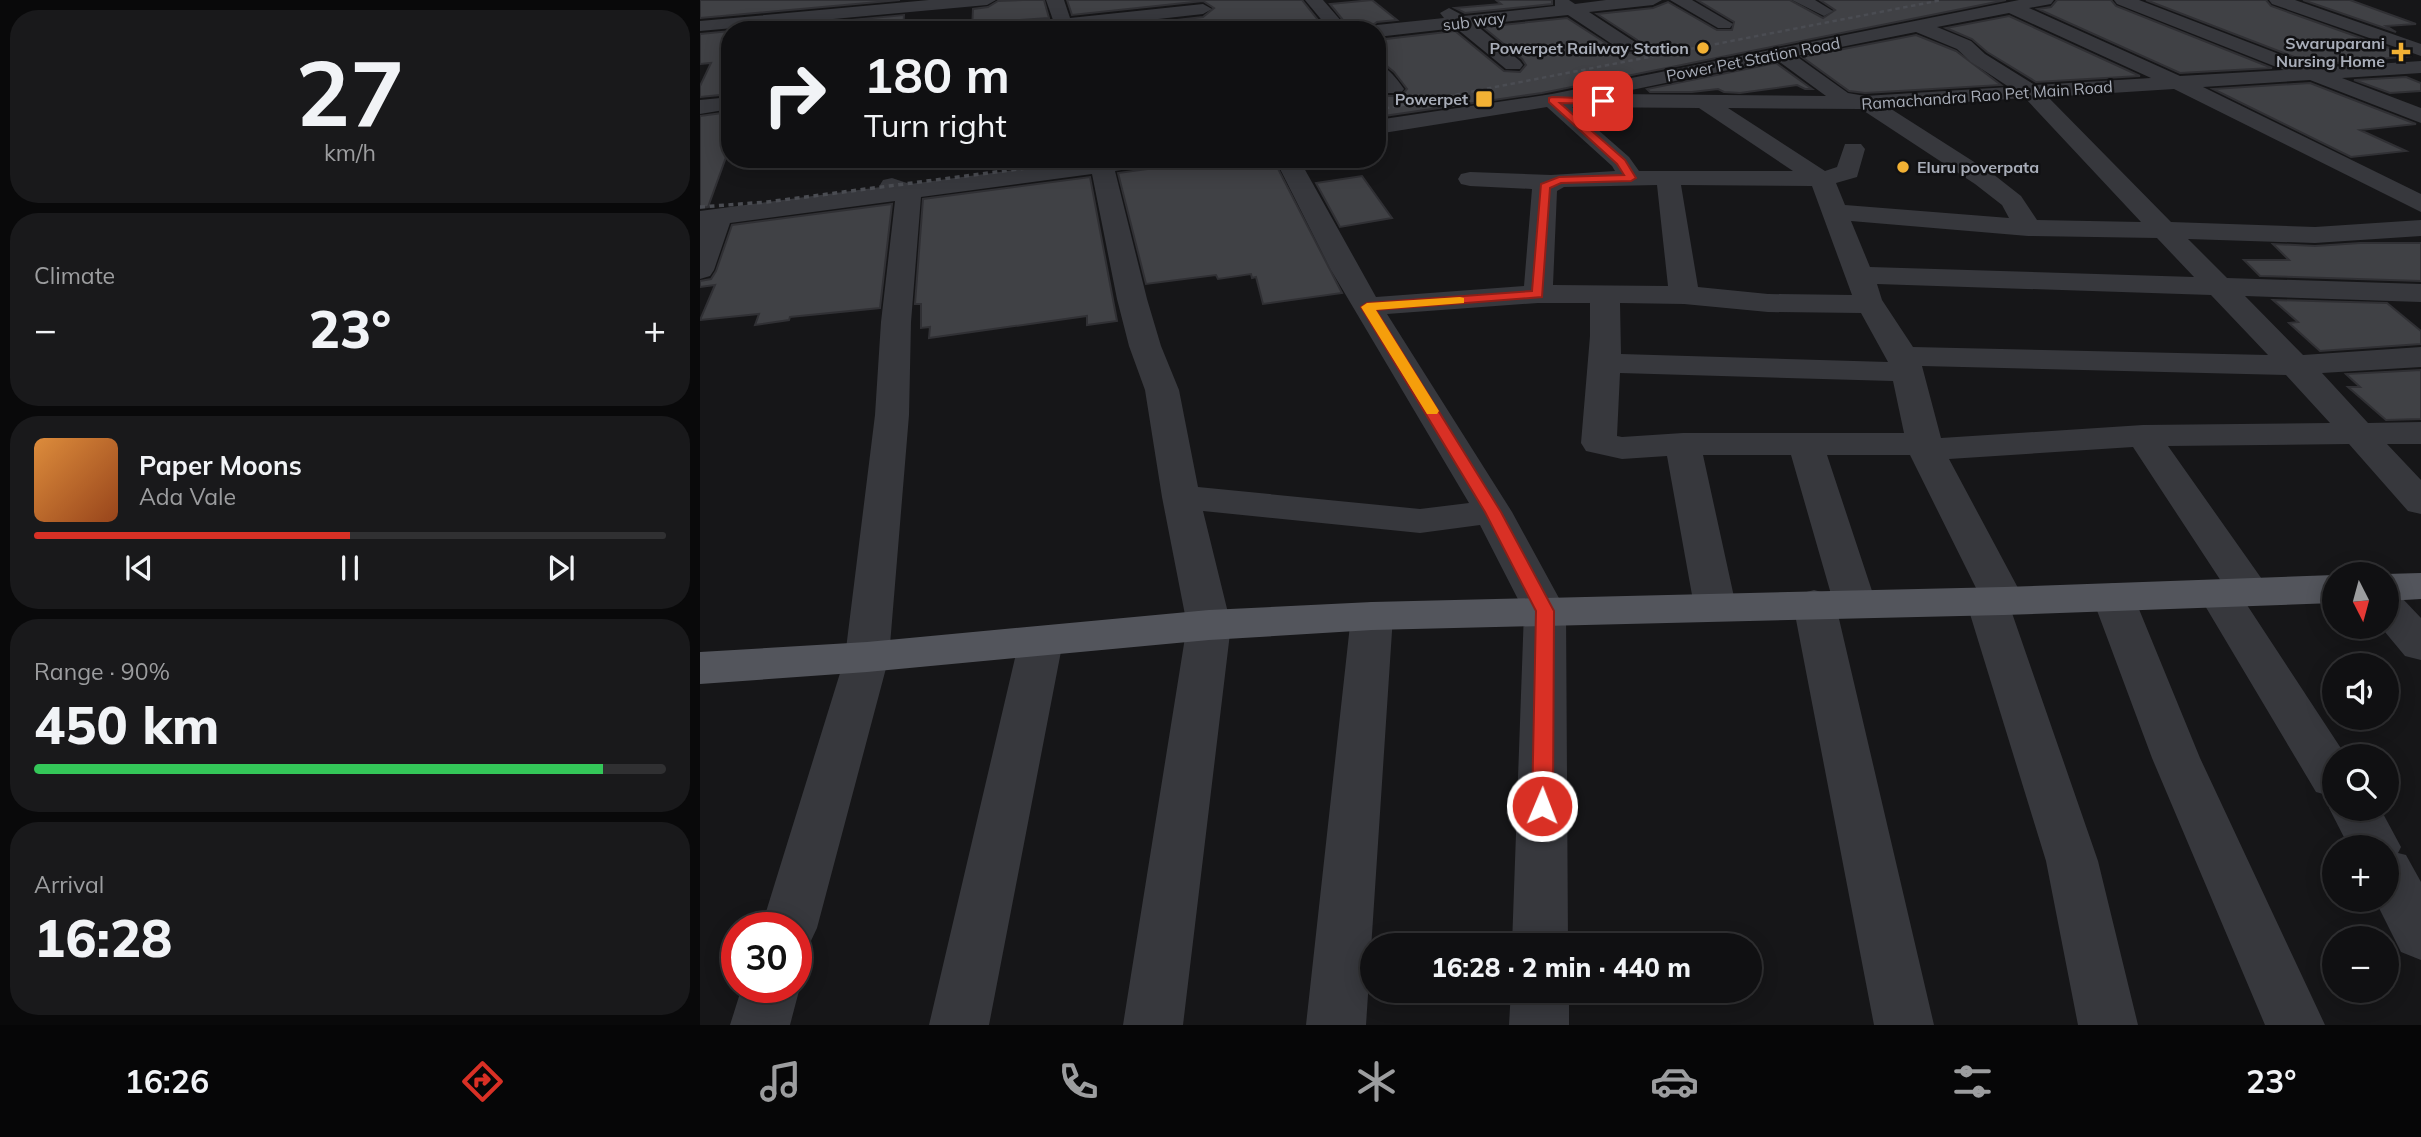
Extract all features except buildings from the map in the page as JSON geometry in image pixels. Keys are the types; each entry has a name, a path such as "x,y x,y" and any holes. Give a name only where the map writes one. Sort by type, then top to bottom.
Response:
{"main road":[{"path":"2399,587 2421,586"},
{"path":"702,671 1209,625 1372,616 1996,601 2322,589"}],"street":[{"path":"746,21 922,3 987,0"},
{"path":"1055,0 1062,21"},
{"path":"1314,0 1332,21"},
{"path":"1434,0 1513,65"},
{"name":"sub way","path":"1386,30 1460,22 1565,5 1653,0"},
{"path":"1679,0 1724,24"},
{"path":"1801,0 1824,11"},
{"name":"Power Pet Station Road","path":"1386,126 1552,100 2045,0"},
{"path":"2123,0 2421,116"},
{"path":"2278,0 2421,50"},
{"path":"920,21 922,3"},
{"path":"1085,21 1200,5 1209,21"},
{"path":"1565,5 1628,46"},
{"path":"2011,7 2179,83 2421,204"},
{"path":"700,26 721,24"},
{"path":"1916,25 1964,46 2030,91 2295,365 2421,503"},
{"path":"1779,53 1842,98 1865,102 1973,172 2012,201 2028,228"},
{"name":"Ramachandra Rao Pet Main Road","path":"1552,100 1865,102 2421,67"},
{"path":"1666,76 1759,140 1822,179 1870,304 1905,364 1925,447 1996,601 2072,861 2108,1025"},
{"path":"1386,80 1394,89"},
{"path":"1552,100 1621,162 1631,178"},
{"path":"700,107 721,104"},
{"path":"1469,179 1551,182 1631,178 1822,179 1847,172 1853,149"},
{"path":"700,270 709,217 900,188 1084,168"},
{"path":"1102,168 1132,299 1162,390 1181,497 1209,625 1153,1025"},
{"path":"1292,168 1367,307 1493,512 1545,611 1541,933"},
{"path":"1668,178 1684,295"},
{"path":"1538,295 1545,187 1551,182"},
{"path":"794,912 867,657 892,415 900,188"},
{"path":"1836,212 2028,228 2315,235 2421,228"},
{"path":"1859,275 2421,293"},
{"path":"1367,307 1538,295 1684,295 1768,303 1870,304"},
{"path":"1605,295 1599,443 1622,447 1683,444 1925,447 2143,436 2421,433"},
{"path":"1604,363 2295,365 2421,357"},
{"path":"2143,436 2235,593 2322,756"},
{"path":"1683,444 1715,606"},
{"path":"1806,444 1904,1025"},
{"path":"1181,497 1420,521 1493,512"},
{"path":"2113,597 2176,758 2295,1025"},
{"path":"1336,1025 1372,616"},
{"path":"2399,621 2421,645"},
{"path":"959,1025 1041,640"},
{"path":"2399,894 2421,935"},
{"path":"760,1025 766,1003"},
{"path":"1539,1025 1540,1003"}],"railway":[{"path":"1386,108 1942,0"},
{"path":"700,207 767,202 1026,168"}],"slow traffic":[{"path":"1432,411 1367,307 1460,300"}],"place":[{"name":"Powerpet Railway Station","path":"1703,48"},
{"name":"Swaruparani Nursing Home","path":"2401,52"},
{"name":"Powerpet","path":"1484,99"},
{"name":"Eluru poverpata","path":"1903,167"}],"route":[{"path":"1542,806 1545,611 1493,512 1367,307 1538,295 1537,277 1545,187 1559,180 1631,178 1621,162 1552,100 1603,101"}]}
